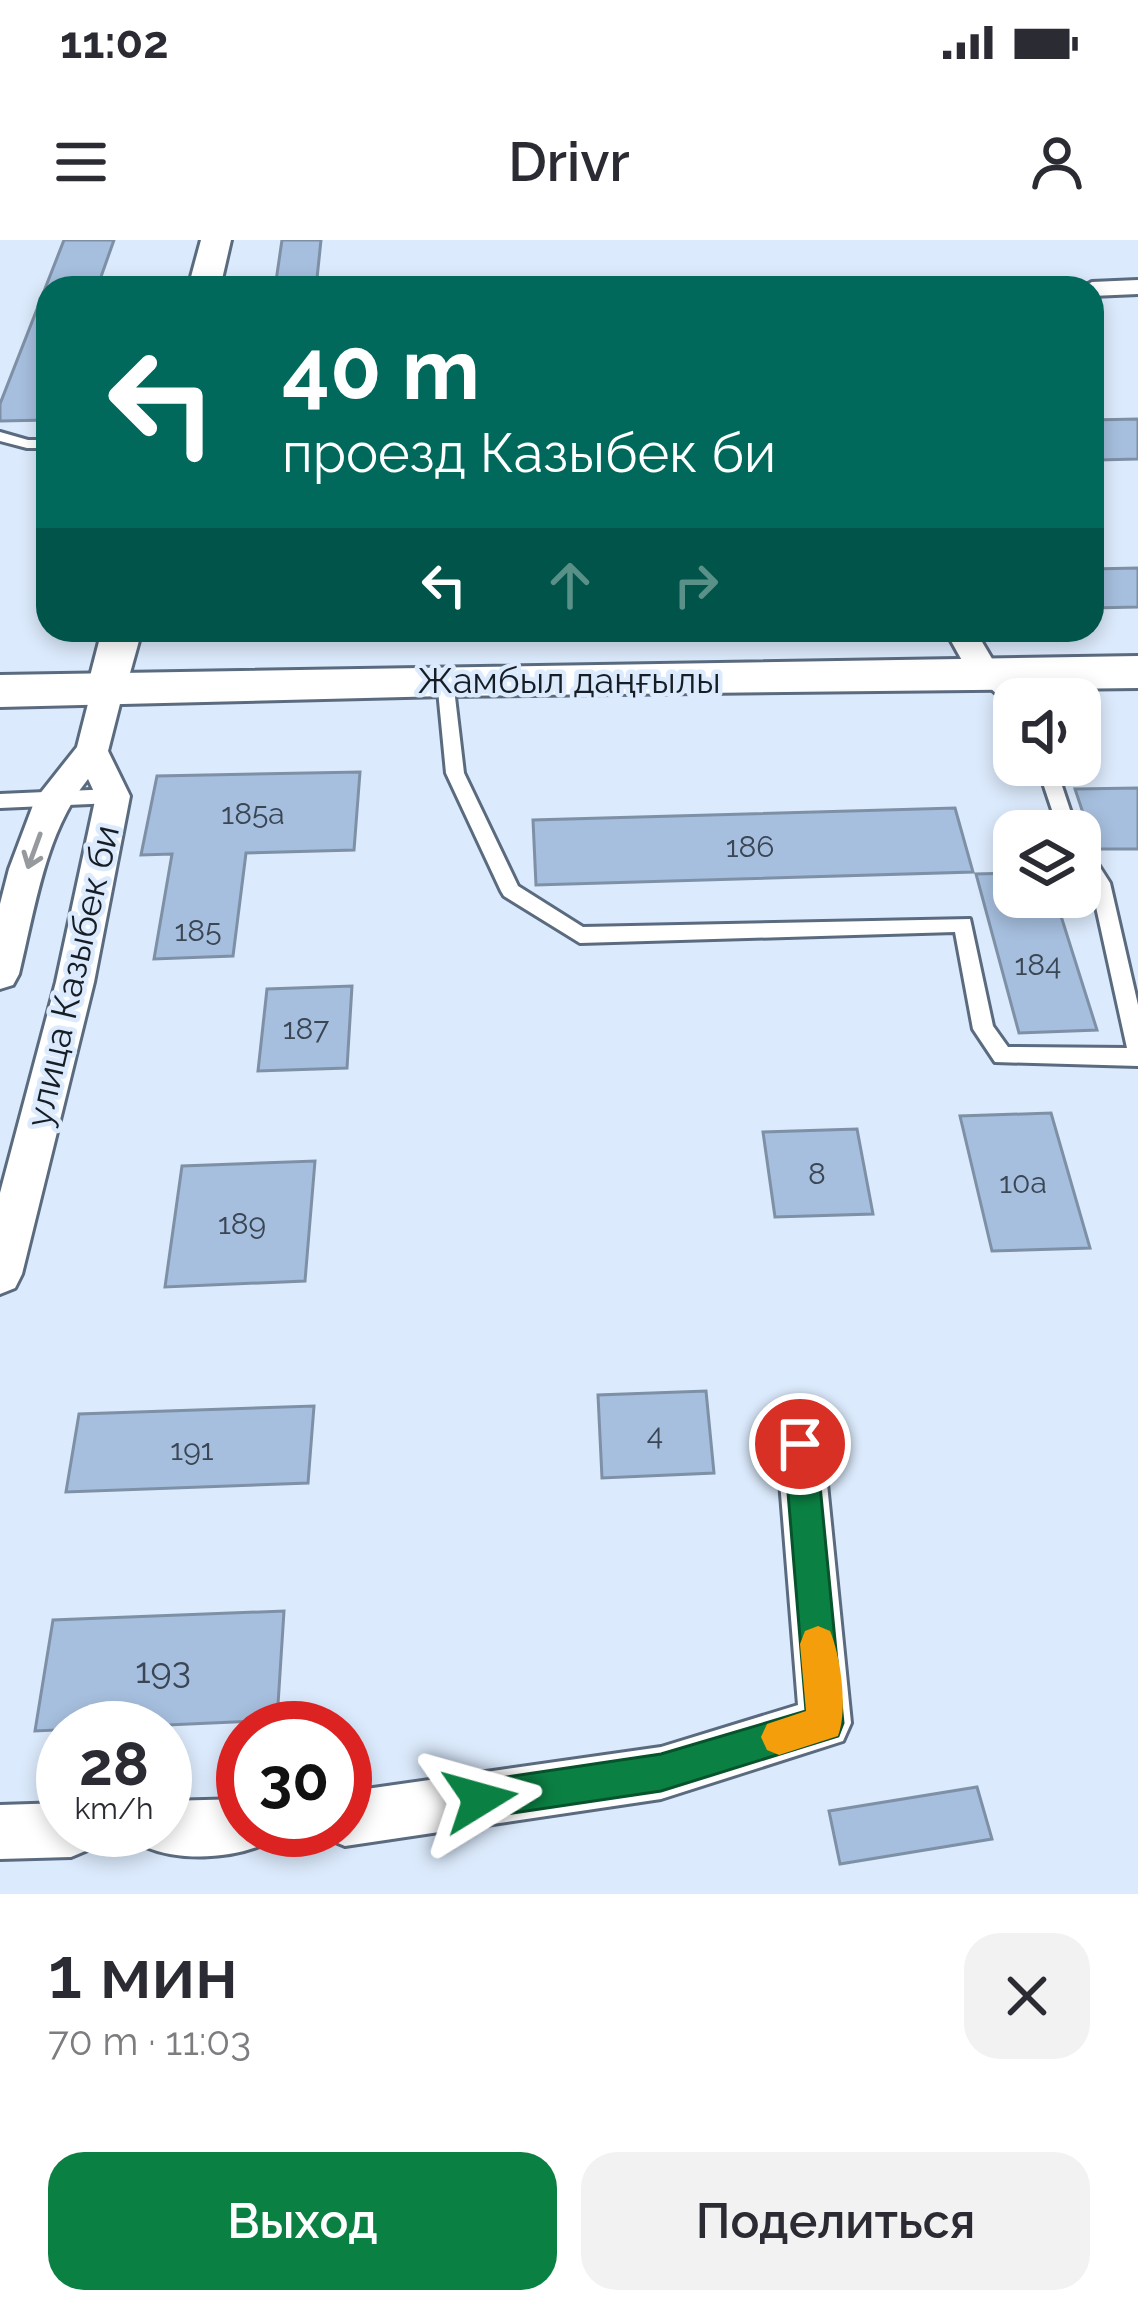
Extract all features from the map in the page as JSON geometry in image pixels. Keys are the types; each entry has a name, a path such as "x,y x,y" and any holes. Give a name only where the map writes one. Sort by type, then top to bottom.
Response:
{"main road":[{"name":"Жамбыл даңғылы","path":"1083,678 1138,672"},
{"name":"Жамбыл даңғылы","path":"0,691 445,680 993,687"}],"street":[{"path":"207,276 216,240"},
{"path":"1104,288 1138,287"},
{"path":"108,688 119,642"},
{"path":"968,642 994,678"},
{"name":"улица Казыбек би","path":"0,974 27,869 52,800 92,751 108,688"},
{"name":"улица Казыбек би","path":"0,1274 75,982 113,796 92,751"},
{"path":"372,1815 661,1773 825,1723 800,1444"},
{"path":"0,1832 36,1831"}],"lane":[{"path":"0,436 36,444"},
{"path":"445,680 455,773 511,891 580,935 963,924 983,1029 1002,1056 1138,1054 1101,888"},
{"path":"0,801 113,796"}],"building":[{"path":"64,240 114,240 101,276 50,276"},
{"path":"282,240 321,240 317,276 277,276"},
{"path":"36,312 36,420 0,421 0,404"},
{"path":"1138,419 1138,459 1104,460 1104,420"},
{"path":"1138,568 1138,607 1104,608 1104,569"},
{"path":"360,772 354,850 246,853 233,956 154,959 172,854 141,855 157,776"},
{"path":"1138,788 1138,849 1101,849 1101,810 1082,810 1075,789"},
{"path":"955,808 973,872 536,885 533,820"},
{"path":"976,874 993,874 993,918 1062,918 1097,1030 1019,1033"},
{"path":"352,986 347,1068 258,1071 267,989"},
{"path":"1051,1113 1090,1248 992,1251 960,1116"},
{"path":"857,1129 873,1214 775,1217 763,1132"},
{"path":"315,1161 305,1281 165,1287 182,1166"},
{"path":"706,1391 714,1473 602,1478 598,1395"},
{"path":"314,1406 308,1483 66,1492 79,1414"},
{"path":"284,1611 278,1701 216,1701 216,1723 192,1724 192,1701 40,1701 53,1620"},
{"path":"977,1787 992,1839 840,1864 829,1811"}],"slow traffic":[{"path":"779,1737 825,1723 818,1644"}],"route":[{"path":"480,1799 661,1773 825,1723 800,1444"}]}
